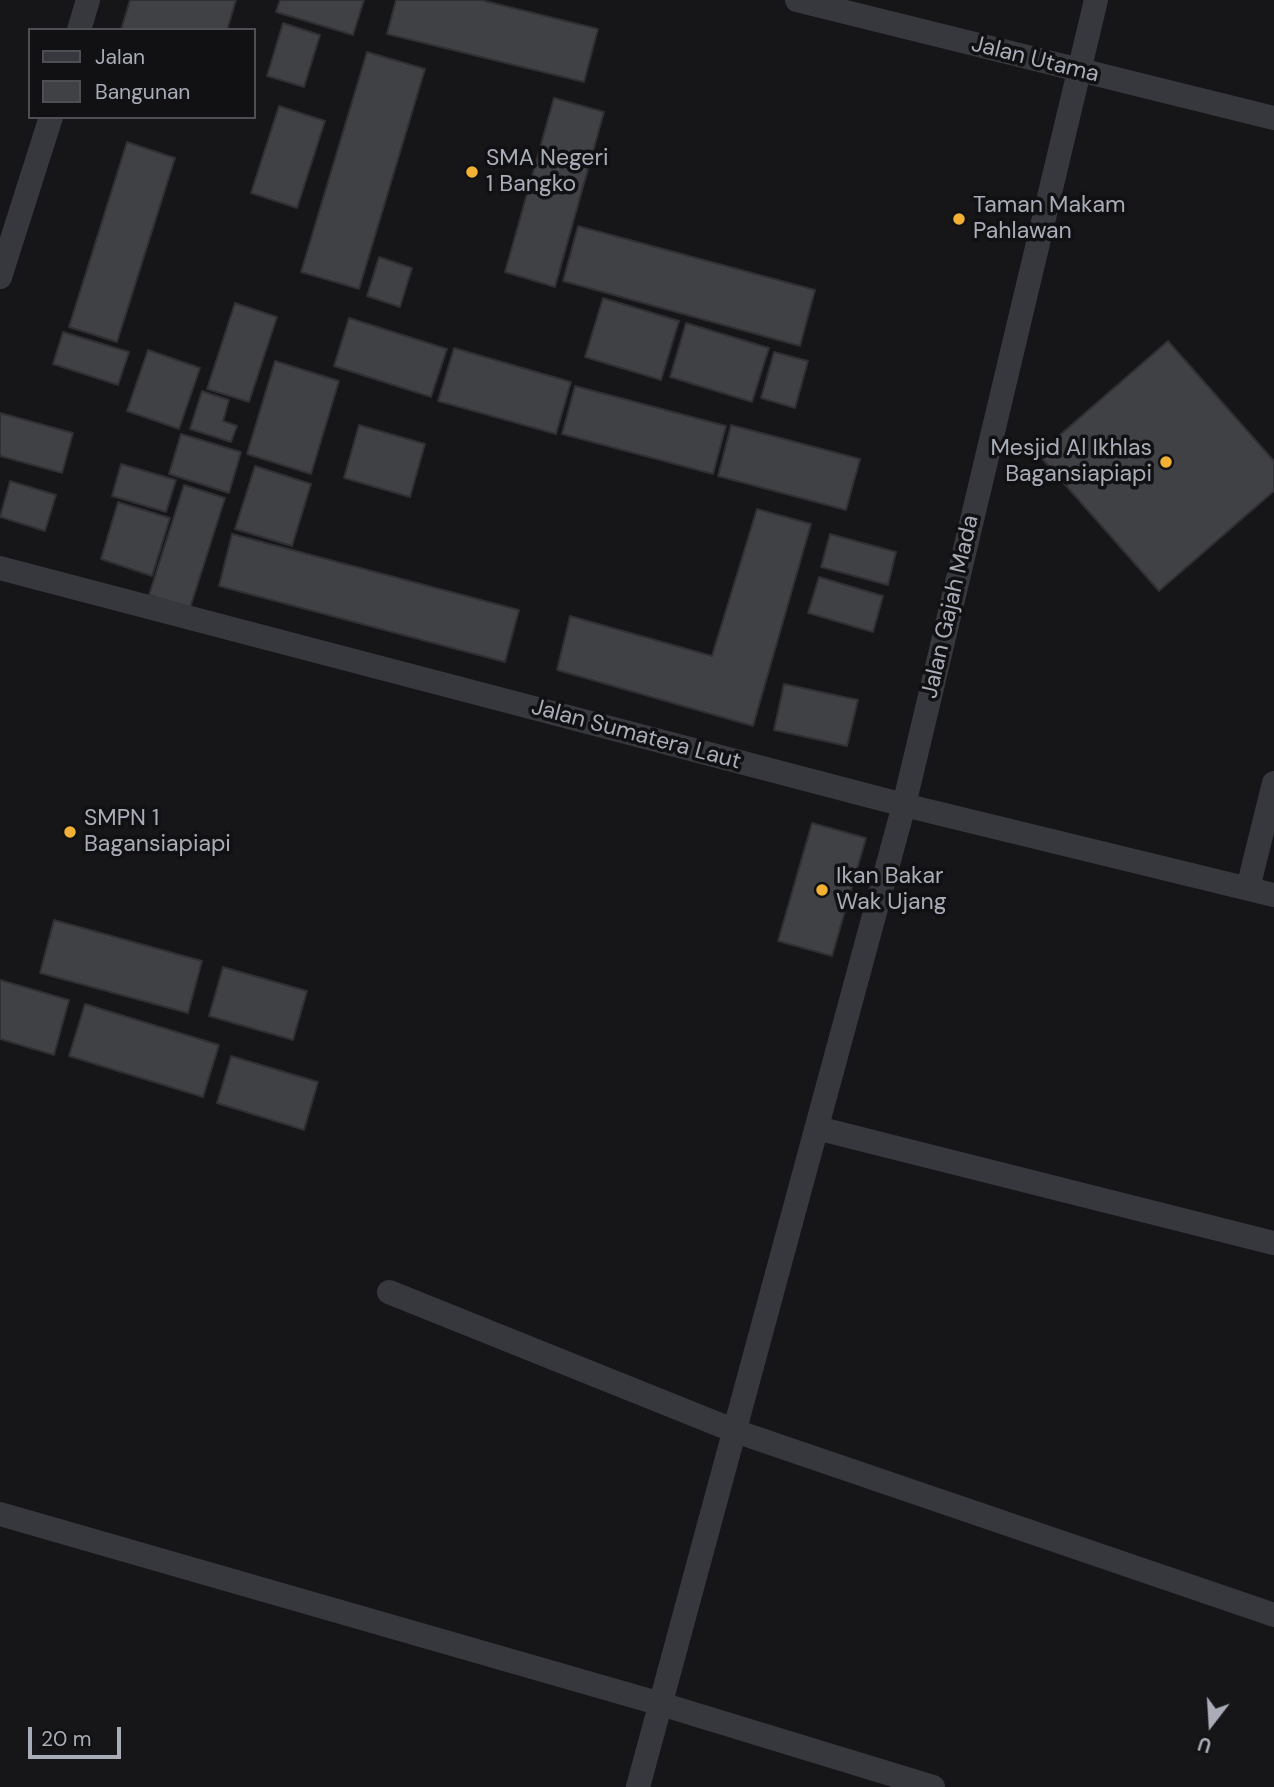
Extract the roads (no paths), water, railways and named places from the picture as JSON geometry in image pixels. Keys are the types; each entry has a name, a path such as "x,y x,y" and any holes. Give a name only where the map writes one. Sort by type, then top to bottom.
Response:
{"street":[{"path":"80,28 88,0"},
{"name":"Jalan Utama","path":"797,0 883,10 1078,71 1274,118"},
{"name":"Jalan Gajah Mada","path":"638,1787 904,805 1096,0"},
{"path":"0,277 50,119"},
{"name":"Jalan Sumatera Laut","path":"0,568 904,805 1274,895"},
{"path":"1248,888 1274,783"},
{"path":"817,1128 1274,1243"},
{"path":"389,1292 735,1431 1274,1615"},
{"path":"0,1514 661,1704 933,1787"}],"place":[{"name":"SMA Negeri 1 Bangko","path":"472,172"},
{"name":"Taman Makam Pahlawan","path":"959,219"},
{"name":"Mesjid Al Ikhlas Bagansiapiapi","path":"1166,462"},
{"name":"SMPN 1 Bagansiapiapi","path":"70,832"},
{"name":"Ikan Bakar Wak Ujang","path":"822,890"}]}
